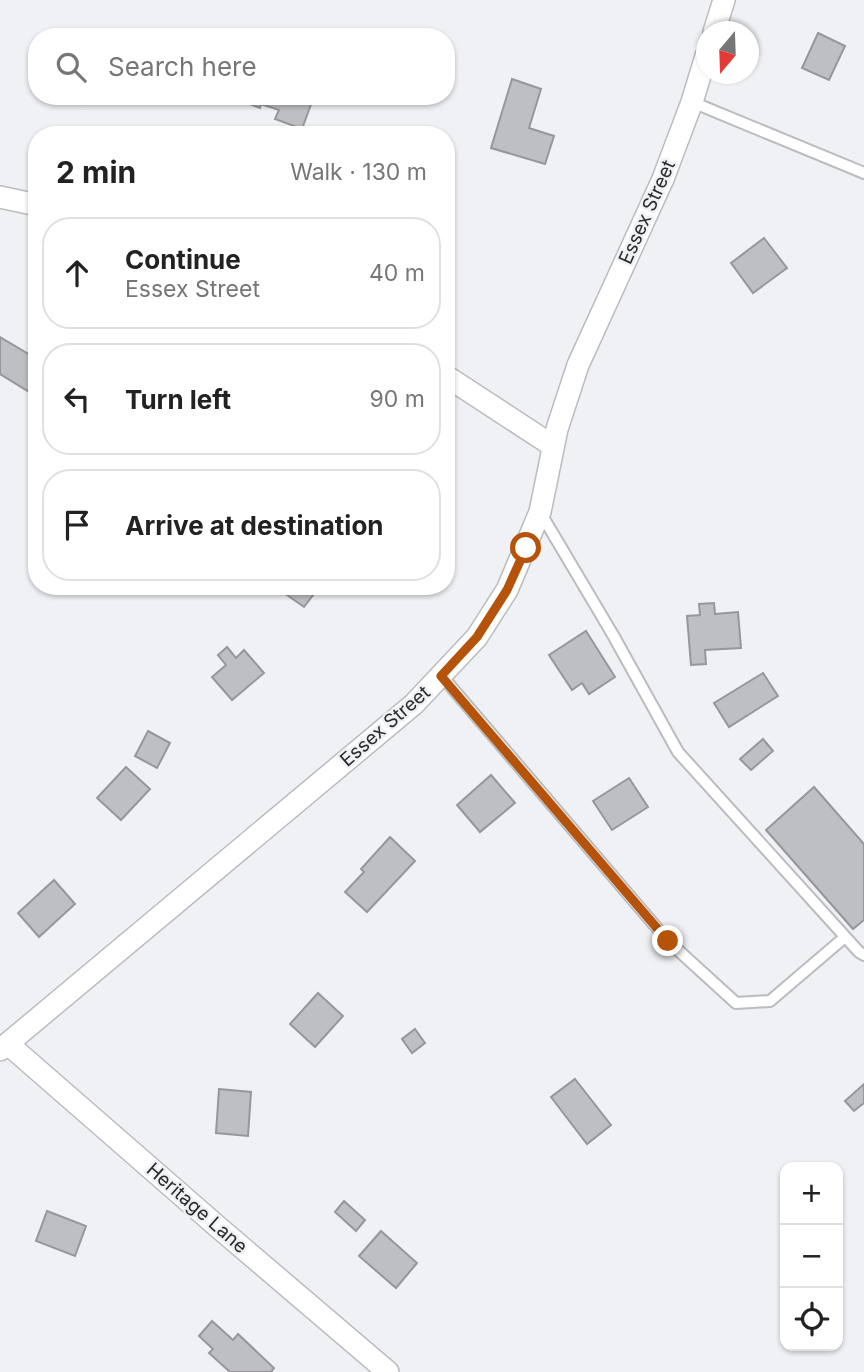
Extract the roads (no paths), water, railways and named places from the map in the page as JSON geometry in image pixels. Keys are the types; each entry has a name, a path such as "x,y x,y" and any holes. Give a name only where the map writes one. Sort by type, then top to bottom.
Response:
{"street":[{"path":"717,21 724,0"},
{"name":"Essex Street","path":"4,1047 414,704 477,637 507,590 540,512 553,446 578,365 663,179 697,84"},
{"path":"0,197 28,203"},
{"path":"455,382 553,446"},
{"name":"Heritage Lane","path":"4,1047 387,1372"}],"lane":[{"path":"692,102 864,173"},
{"path":"540,512 678,752 864,955"},
{"path":"441,676 668,941 736,1003 770,1001 845,937"}]}
